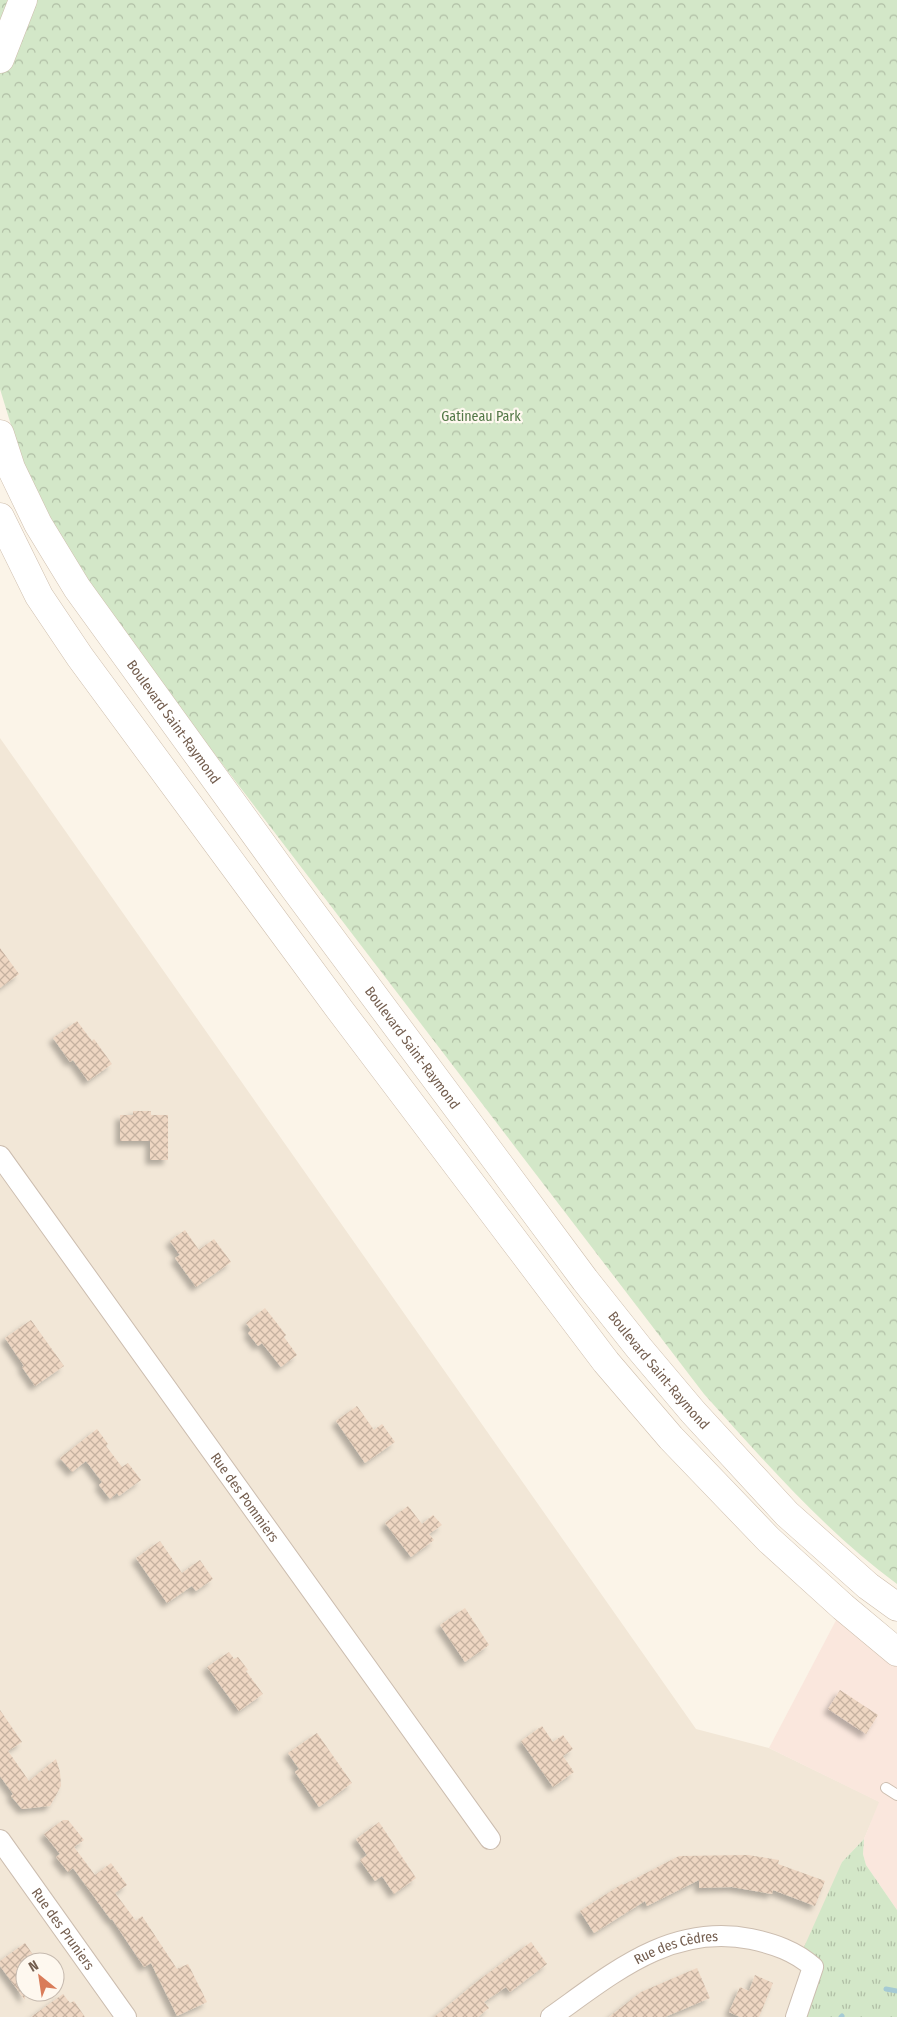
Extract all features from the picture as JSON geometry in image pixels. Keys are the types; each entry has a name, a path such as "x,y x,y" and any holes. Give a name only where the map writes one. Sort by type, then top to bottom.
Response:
{"main road":[{"path":"0,60 22,0"},
{"name":"Boulevard Saint-Raymond","path":"0,434 11,468 38,524 77,588 300,896 585,1280 692,1412 787,1514 868,1586 897,1607"},
{"path":"0,517 39,596"},
{"path":"0,534 80,657 340,1010 606,1362 671,1438 769,1540 843,1607 897,1652"}],"street":[{"name":"Rue des Pommiers","path":"0,1156 490,1839"},
{"name":"Rue des Pruniers","path":"0,1840 126,2017"},
{"name":"Rue des Cèdres","path":"551,2017 623,1966 662,1947 682,1940 719,1936 737,1936 783,1948 800,1956 813,1967 796,2017"}],"lane":[{"path":"886,1788 897,1795"}],"shaded area":[{"path":"0,738 696,1729 769,1748 880,1802 864,1839 842,1862 813,1967 796,2017 0,2017"},
{"path":"843,1607 897,1652 897,1910 866,1865 863,1854 864,1839 879,1802 769,1748"}],"green space":[{"name":"Gatineau Park","path":"0,0 897,0 897,1584 819,1518 704,1394 129,642 62,540 22,461 0,389"},
{"path":"864,1839 863,1854 866,1865 897,1910 897,2017 796,2017 813,1967 800,1956 842,1862"}],"building":[{"path":"0,948 19,974 0,988"},
{"path":"77,1021 92,1041 94,1039 112,1064 88,1081 73,1060 70,1062 53,1038"},
{"path":"133,1111 151,1111 151,1115 168,1115 168,1160 150,1160 150,1141 120,1141 120,1115 133,1115"},
{"path":"185,1230 199,1250 214,1239 231,1262 196,1287 175,1258 180,1255 170,1241"},
{"path":"265,1308 286,1335 284,1337 297,1355 281,1367 262,1343 258,1346 248,1333 251,1330 246,1323"},
{"path":"31,1320 64,1366 35,1386 5,1338"},
{"path":"357,1406 374,1430 382,1424 395,1442 365,1463 336,1421"},
{"path":"97,1429 108,1444 106,1446 122,1467 128,1463 141,1480 119,1496 117,1493 110,1499 99,1485 102,1482 86,1461 72,1472 60,1458"},
{"path":"408,1506 422,1524 433,1515 442,1525 429,1534 434,1540 411,1557 385,1523"},
{"path":"160,1541 182,1573 200,1560 213,1579 196,1591 192,1586 167,1603 136,1558"},
{"path":"465,1608 489,1645 465,1662 440,1625"},
{"path":"229,1652 234,1659 238,1657 263,1694 239,1711 207,1667"},
{"path":"840,1690 878,1715 866,1734 828,1709"},
{"path":"0,1710 22,1742 8,1751 29,1781 56,1759 60,1772 61,1786 50,1806 22,1809 11,1796 13,1794 0,1776"},
{"path":"542,1726 553,1742 563,1735 573,1749 563,1756 574,1772 553,1787 521,1741"},
{"path":"317,1733 352,1783 319,1807 295,1772 299,1769 288,1753"},
{"path":"63,1820 68,1820 84,1840 74,1847 95,1875 111,1863 127,1885 115,1893 136,1921 142,1916 177,1969 188,1964 207,2002 177,2016 151,1963 144,1967 112,1919 73,1868 68,1872 56,1857 60,1854 44,1834"},
{"path":"379,1822 416,1878 394,1894 382,1876 375,1881 360,1860 367,1855 356,1839"},
{"path":"748,1855 779,1860 778,1864 825,1881 815,1906 773,1890 772,1894 732,1887 699,1888 699,1880 647,1906 645,1901 594,1933 580,1911 622,1884 679,1856"},
{"path":"531,1942 547,1964 510,1992 506,1987 484,2002 489,2008 478,2017 434,2017 479,1980"},
{"path":"25,1943 31,1952 15,1952 15,1986 0,1966 0,1961"},
{"path":"697,1968 710,1998 665,2017 609,2017 641,1992"},
{"path":"755,1975 773,1983 759,2017 740,2017 729,2012 740,1987 749,1991"},
{"path":"65,1997 70,2003 74,2001 85,2017 31,2017 52,2002 65,2002"}],"waterway":[{"path":"886,1989 897,1991"}]}
